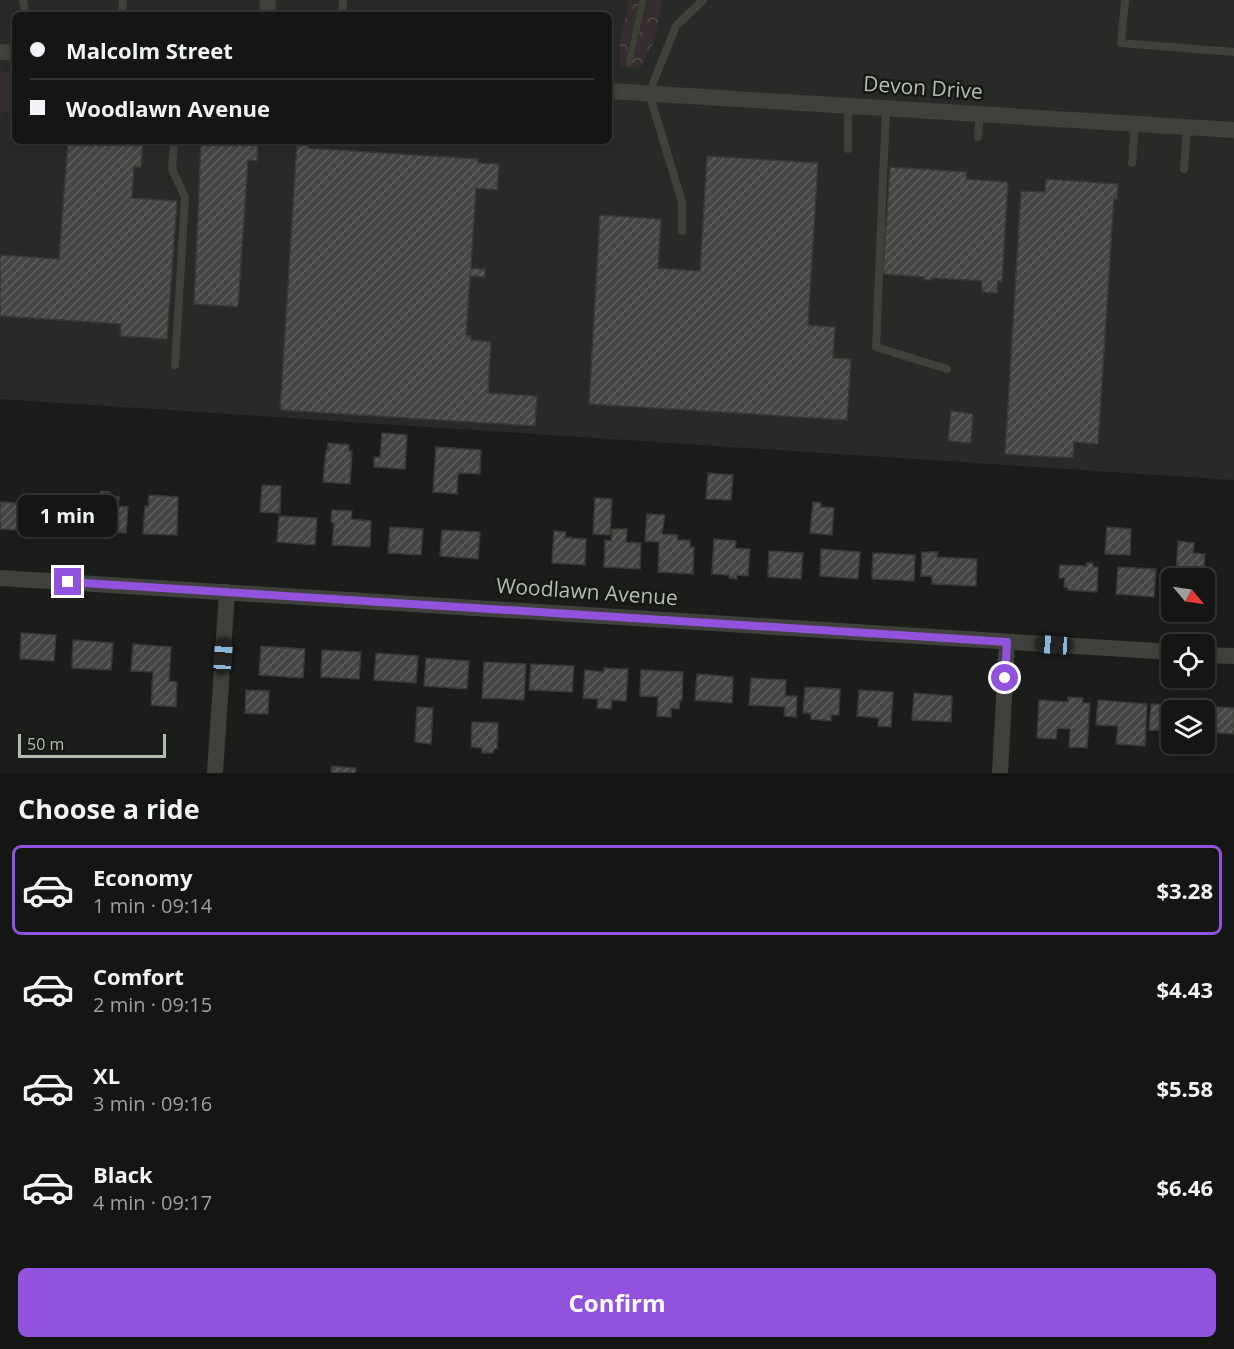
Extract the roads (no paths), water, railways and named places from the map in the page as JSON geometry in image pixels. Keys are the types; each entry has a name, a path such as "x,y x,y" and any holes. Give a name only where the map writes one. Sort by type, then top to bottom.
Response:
{"street":[{"name":"Devon Drive","path":"612,91 1234,130"},
{"name":"Woodlawn Avenue","path":"0,578 1161,651"},
{"path":"215,773 227,592"},
{"path":"1000,773 1007,642"},
{"path":"1215,655 1234,656"}],"lane":[{"path":"682,231 682,202 650,93 675,26 703,0"},
{"path":"1125,0 1121,43 1234,52"},
{"path":"848,106 848,149"},
{"path":"886,108 876,346 946,369"},
{"path":"978,137 980,114"},
{"path":"1132,163 1135,124"},
{"path":"1184,170 1187,127"},
{"path":"174,144 172,170 185,196 175,365"}],"waterway":[{"path":"629,63 643,0"}]}
